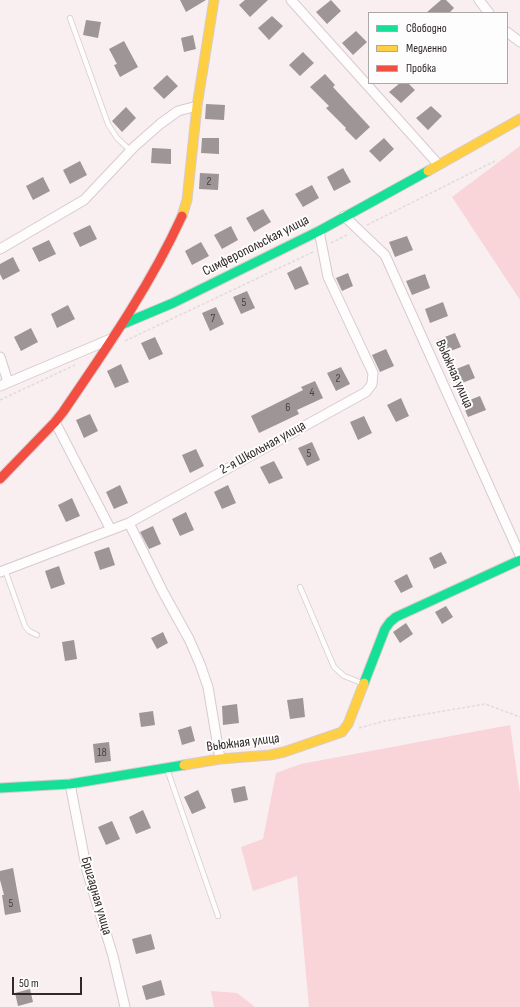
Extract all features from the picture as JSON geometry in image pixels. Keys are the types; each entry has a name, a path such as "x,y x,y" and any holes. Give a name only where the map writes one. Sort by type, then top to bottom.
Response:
{"street":[{"path":"124,324 169,244 184,211 187,200 197,106 214,0"},
{"path":"291,0 438,164"},
{"path":"479,0 488,12"},
{"path":"508,33 520,42"},
{"path":"0,249 84,200 131,151 160,124 178,111 197,106"},
{"name":"Симферопольская улица","path":"4,384 113,338 124,324 173,303 319,231 520,119"},
{"name":"Вьюжная улица","path":"344,216 385,255 520,555"},
{"name":"2-я Школьная улица","path":"2,571 129,523 366,392 372,384 373,373 328,277 319,231"},
{"path":"0,478 55,422 113,338"},
{"path":"0,357 4,384"},
{"path":"55,422 111,530"},
{"path":"129,523 163,592 189,639 200,664 208,687 220,759"},
{"name":"Вьюжная улица","path":"0,788 70,784 220,759 270,755 284,752 342,732 348,724 385,629 390,622 396,617 520,560"},
{"name":"Бригадная улица","path":"70,784 87,871 113,956 125,1007"}],"lane":[{"path":"70,18 108,124 117,138 131,151"},
{"path":"2,571 25,626 29,631 37,635"},
{"path":"300,587 334,667 344,676 364,684"},
{"path":"166,768 218,916"}],"path":[{"path":"124,342 322,247 497,160"},
{"path":"0,400 76,365"},
{"path":"356,728 385,721 485,704 520,717"}],"shaded area":[{"path":"520,146 520,300 452,197"},
{"path":"510,725 520,795 520,1007 309,1007 297,876 253,891 241,847 263,839 276,773 301,764"},
{"path":"211,991 237,993 255,1007 214,1007"}],"building":[{"path":"180,0 206,0 186,12"},
{"path":"245,0 268,0 250,17 239,5"},
{"path":"331,0 341,11 327,24 316,12"},
{"path":"441,0 446,0 454,8 450,12 427,12"},
{"path":"272,16 283,26 269,40 258,28"},
{"path":"86,20 101,22 98,38 83,35"},
{"path":"356,31 367,42 353,55 342,43"},
{"path":"193,35 196,49 184,52 181,38"},
{"path":"124,41 138,67 120,77 114,65 117,64 109,49"},
{"path":"303,52 314,63 300,76 289,65"},
{"path":"325,74 335,85 333,87 370,127 356,140 326,108 329,106 310,87"},
{"path":"167,75 178,86 164,99 153,88"},
{"path":"399,84 409,84 415,90 401,103 389,92"},
{"path":"206,104 225,105 224,120 205,119"},
{"path":"431,106 442,116 428,130 416,118"},
{"path":"126,107 136,118 122,132 112,121"},
{"path":"202,138 219,138 219,154 201,153"},
{"path":"384,138 394,149 380,162 369,151"},
{"path":"152,148 171,149 171,164 151,163"},
{"path":"80,161 87,175 70,184 63,170"},
{"path":"343,168 351,182 334,191 327,177"},
{"path":"200,173 219,174 218,190 199,189"},
{"path":"43,177 50,191 33,200 26,186"},
{"path":"312,185 319,198 303,207 295,194"},
{"path":"263,209 271,222 254,232 246,218"},
{"path":"90,225 97,239 80,247 73,233"},
{"path":"231,226 238,240 222,249 214,235"},
{"path":"407,236 413,250 395,257 389,242"},
{"path":"49,240 56,254 39,262 32,248"},
{"path":"201,242 209,256 192,265 185,251"},
{"path":"13,257 20,271 3,280 0,274 0,264"},
{"path":"301,266 309,284 295,290 287,273"},
{"path":"348,273 353,286 342,291 336,278"},
{"path":"425,274 430,288 412,295 406,281"},
{"path":"247,291 255,308 241,314 233,297"},
{"path":"443,302 448,316 430,323 425,309"},
{"path":"68,305 75,319 57,328 51,314"},
{"path":"216,307 224,324 210,331 202,313"},
{"path":"31,328 38,342 21,351 14,337"},
{"path":"455,333 461,347 443,354 437,340"},
{"path":"155,337 163,354 149,360 141,343"},
{"path":"386,349 394,366 380,372 372,355"},
{"path":"121,364 129,382 115,388 107,371"},
{"path":"469,364 475,378 457,385 451,371"},
{"path":"341,367 350,384 336,391 327,373"},
{"path":"315,381 323,398 297,410 299,414 259,433 251,416 303,390 301,387"},
{"path":"480,396 486,410 468,417 462,403"},
{"path":"401,398 409,416 396,422 387,405"},
{"path":"90,414 98,431 84,438 76,420"},
{"path":"364,416 372,433 358,440 350,422"},
{"path":"312,442 320,460 307,466 298,448"},
{"path":"196,449 204,466 190,473 182,455"},
{"path":"274,461 283,478 269,484 260,467"},
{"path":"120,485 128,503 114,509 106,492"},
{"path":"228,485 236,503 222,509 214,492"},
{"path":"72,498 80,516 66,522 58,505"},
{"path":"186,512 194,530 180,536 172,519"},
{"path":"153,526 161,544 149,549 140,532"},
{"path":"109,547 115,565 100,570 94,552"},
{"path":"441,552 447,563 434,569 429,558"},
{"path":"59,566 65,584 51,589 45,571"},
{"path":"407,574 413,587 401,593 394,581"},
{"path":"446,606 453,617 442,624 435,612"},
{"path":"406,623 413,634 400,643 393,632"},
{"path":"163,632 168,643 157,649 151,638"},
{"path":"74,640 77,659 65,661 62,642"},
{"path":"303,698 305,717 290,719 287,700"},
{"path":"237,704 239,723 223,725 222,706"},
{"path":"153,711 155,725 141,727 139,713"},
{"path":"191,726 195,741 182,745 178,730"},
{"path":"109,742 111,761 95,763 93,744"},
{"path":"245,786 248,800 234,803 231,789"},
{"path":"198,790 206,808 192,814 184,797"},
{"path":"143,810 151,828 136,834 129,817"},
{"path":"112,821 120,839 106,845 98,827"},
{"path":"13,868 21,912 5,915 2,895 4,895 0,880 0,871"},
{"path":"151,934 155,949 136,954 132,939"},
{"path":"161,980 165,995 146,1000 142,986"},
{"path":"30,989 33,1002 18,1006 15,993"}],"traffic: fast":[{"path":"123,324 173,303 319,231 428,171"},
{"path":"364,683 385,629 396,617 520,560"},
{"path":"0,788 70,784 184,765"}],"traffic: slow":[{"path":"182,216 187,200 197,106 214,0"},
{"path":"428,171 520,119"},
{"path":"184,765 220,759 270,755 284,752 342,732 348,724 364,683"}],"traffic: jam":[{"path":"0,479 63,412 127,317 156,267 182,216"}]}
